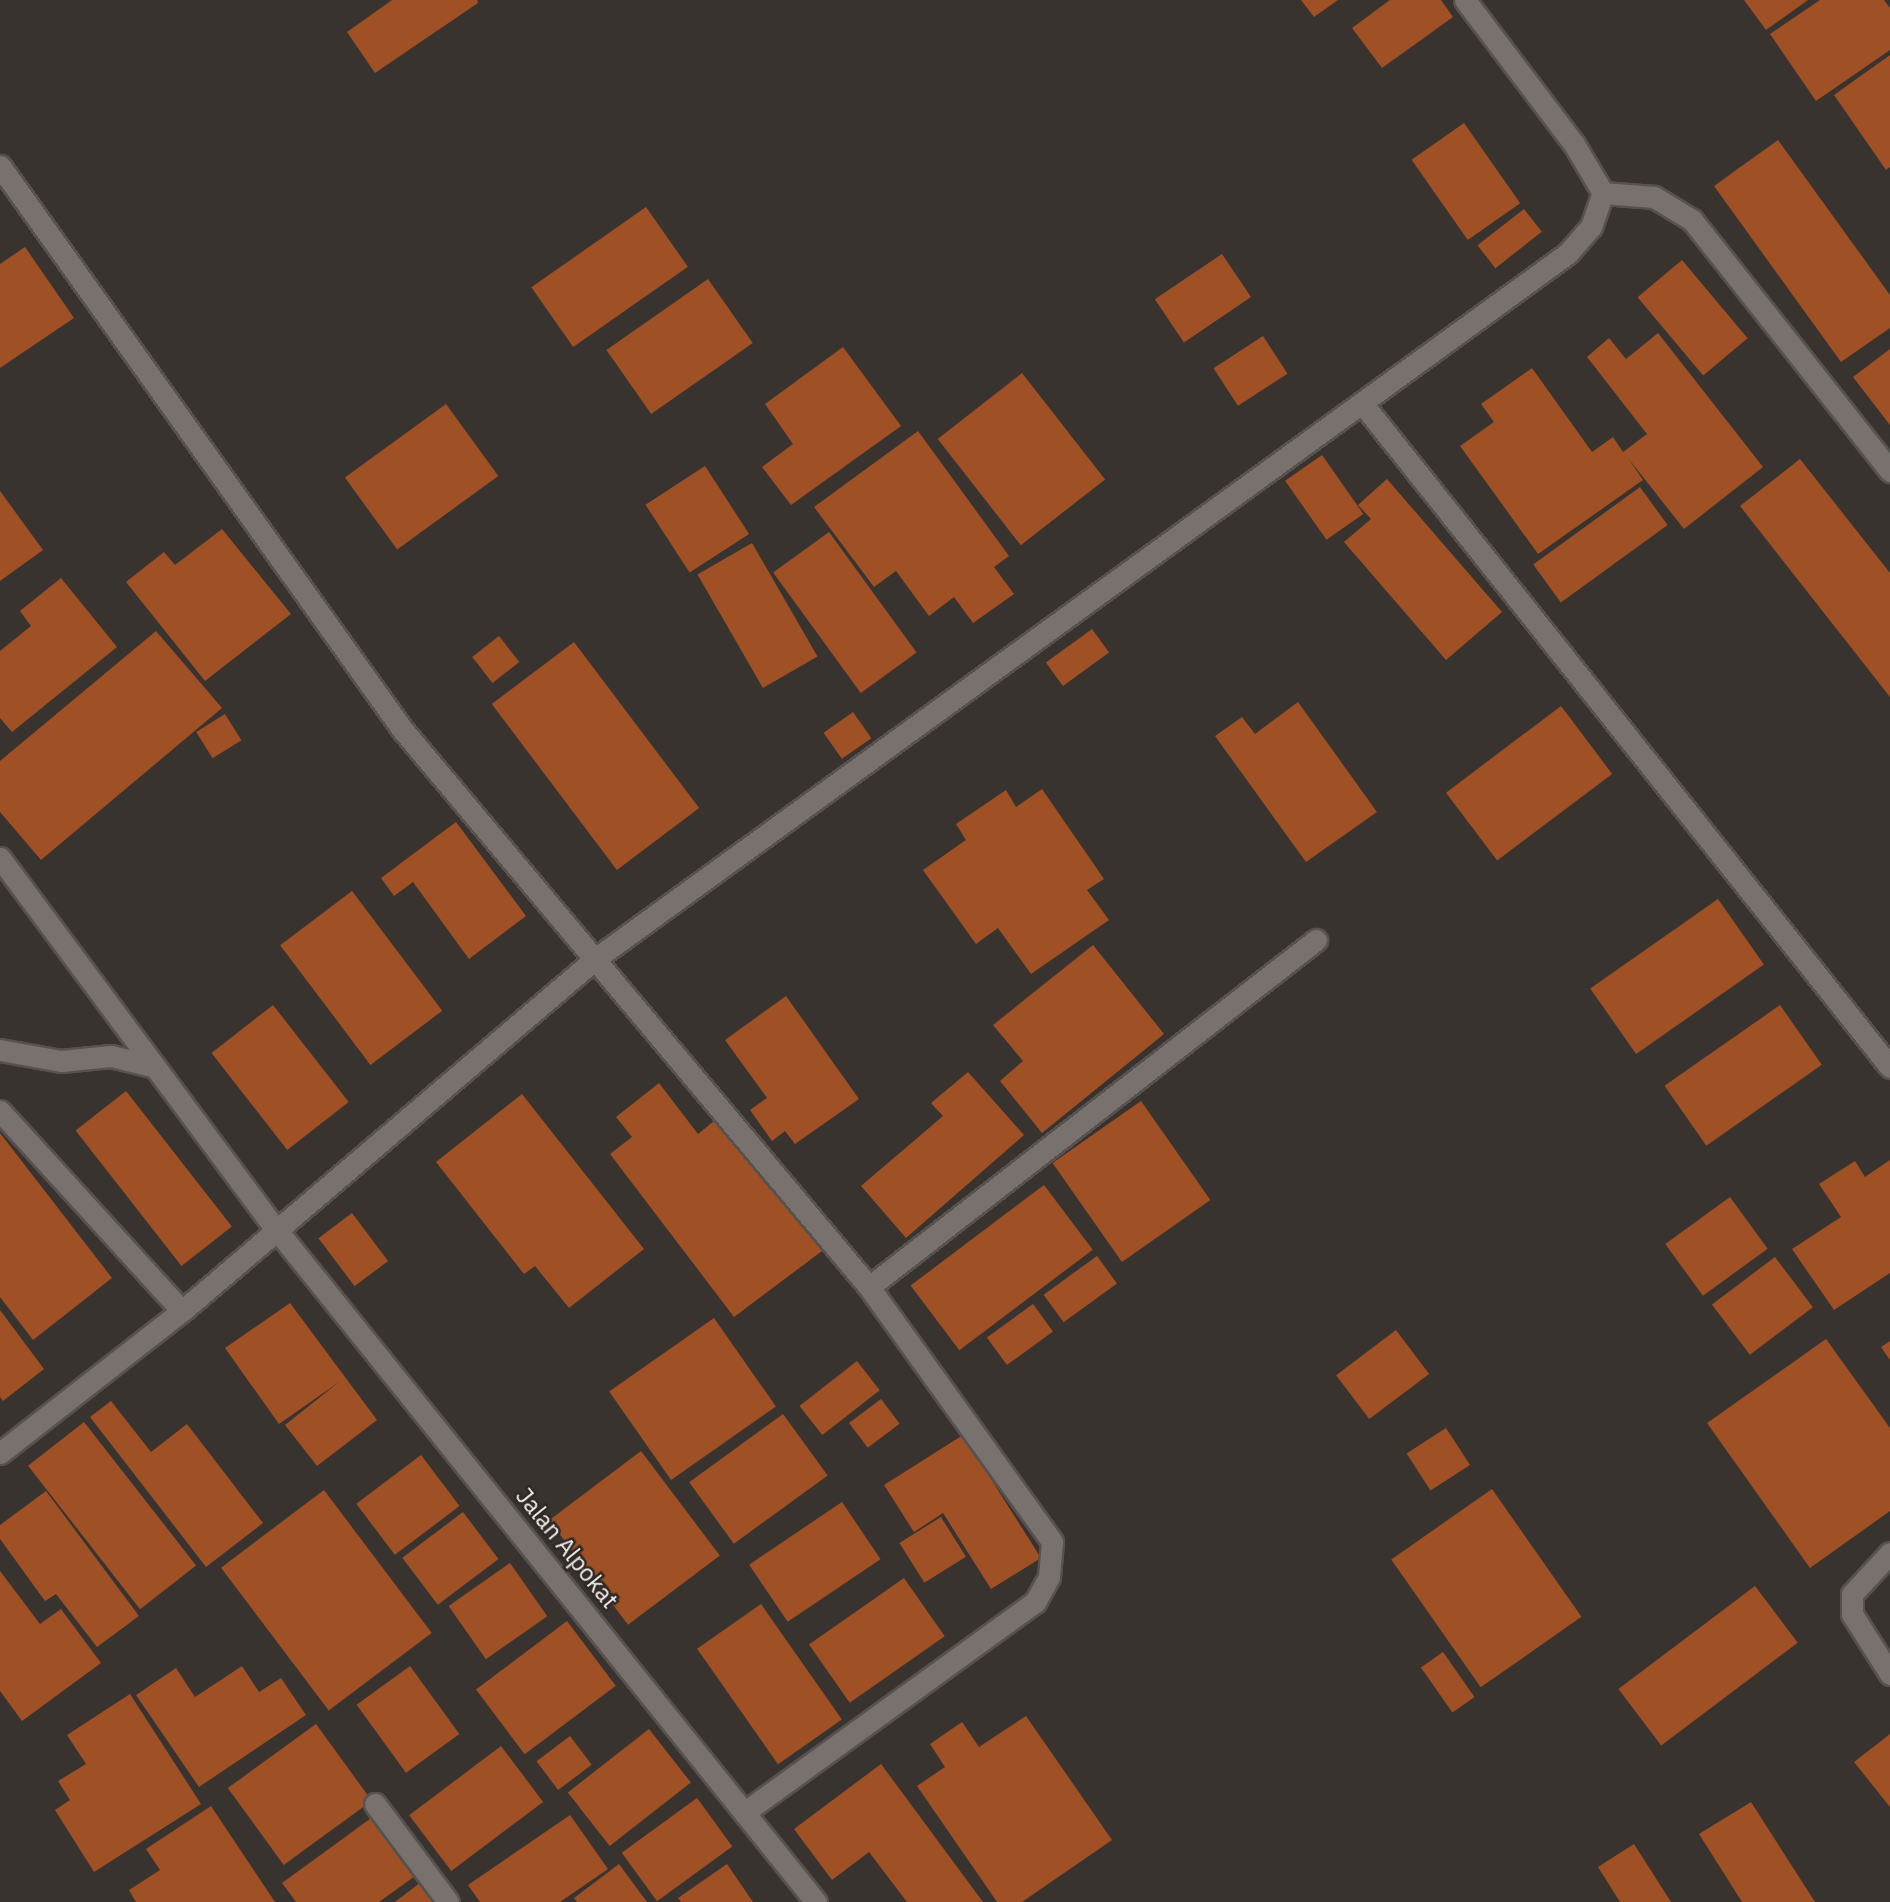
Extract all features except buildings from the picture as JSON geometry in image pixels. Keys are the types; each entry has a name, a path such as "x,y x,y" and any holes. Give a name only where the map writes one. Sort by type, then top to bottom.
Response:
{"street":[{"path":"1465,0 1574,144 1603,193"},
{"path":"0,166 402,729 869,1287 1052,1542 1049,1577 1035,1602 746,1811"},
{"path":"0,1453 182,1311 595,959 1568,253 1591,227 1603,193"},
{"path":"1603,193 1654,197 1692,220 1890,471"},
{"path":"1362,403 1890,1067"},
{"name":"Jalan Alpokat","path":"0,858 151,1066 276,1229 746,1811 816,1902"},
{"path":"869,1287 1316,940"},
{"path":"0,1050 61,1061 111,1056 151,1066"},
{"path":"0,1111 182,1311"},
{"path":"1890,1553 1852,1594 1852,1604 1865,1636 1890,1674"},
{"path":"375,1804 447,1902"}]}
